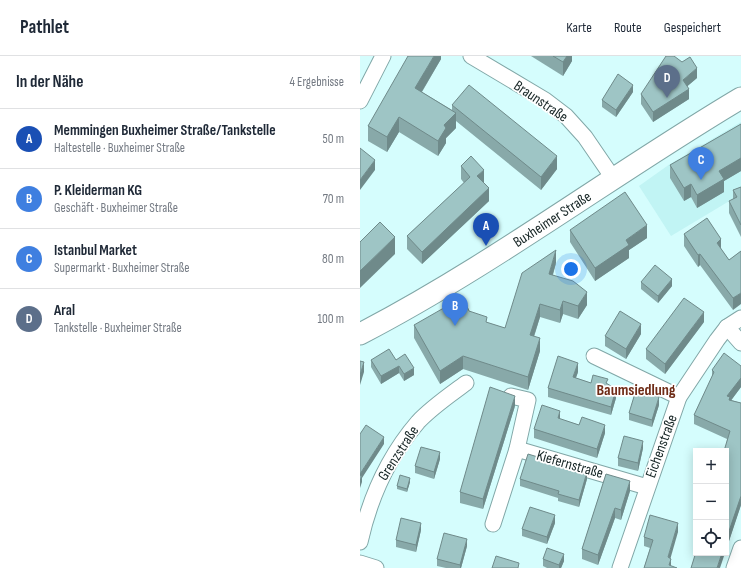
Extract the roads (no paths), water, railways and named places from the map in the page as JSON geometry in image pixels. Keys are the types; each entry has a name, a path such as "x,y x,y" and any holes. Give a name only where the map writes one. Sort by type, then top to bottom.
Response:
{"main road":[{"name":"Buxheimer Straße","path":"360,334 402,312 499,253 641,159 741,98"}],"street":[{"path":"360,101 383,56"},
{"name":"Braunstraße","path":"471,56 545,100 566,116 584,137 613,178"},
{"name":"Eichenstraße","path":"620,568 647,486 679,397 717,340 728,327 741,318"},
{"path":"728,327 741,343"},
{"path":"594,356 679,397"},
{"name":"Grenzstraße","path":"360,542 378,483 395,453 419,421 466,382"},
{"path":"493,524 517,448 528,400 511,396"},
{"name":"Kiefernstraße","path":"517,448 647,486"},
{"path":"734,568 741,548"},
{"path":"360,563 376,568"}],"place":[{"name":"Aral","path":"667,98"},
{"name":"Istanbul Market","path":"701,180"},
{"name":"Memmingen Buxheimer Straße/Tankstelle","path":"486,246"},
{"name":"P. Kleiderman KG","path":"455,326"}],"district":[{"name":"Baumsiedlung","path":"636,389"}]}
